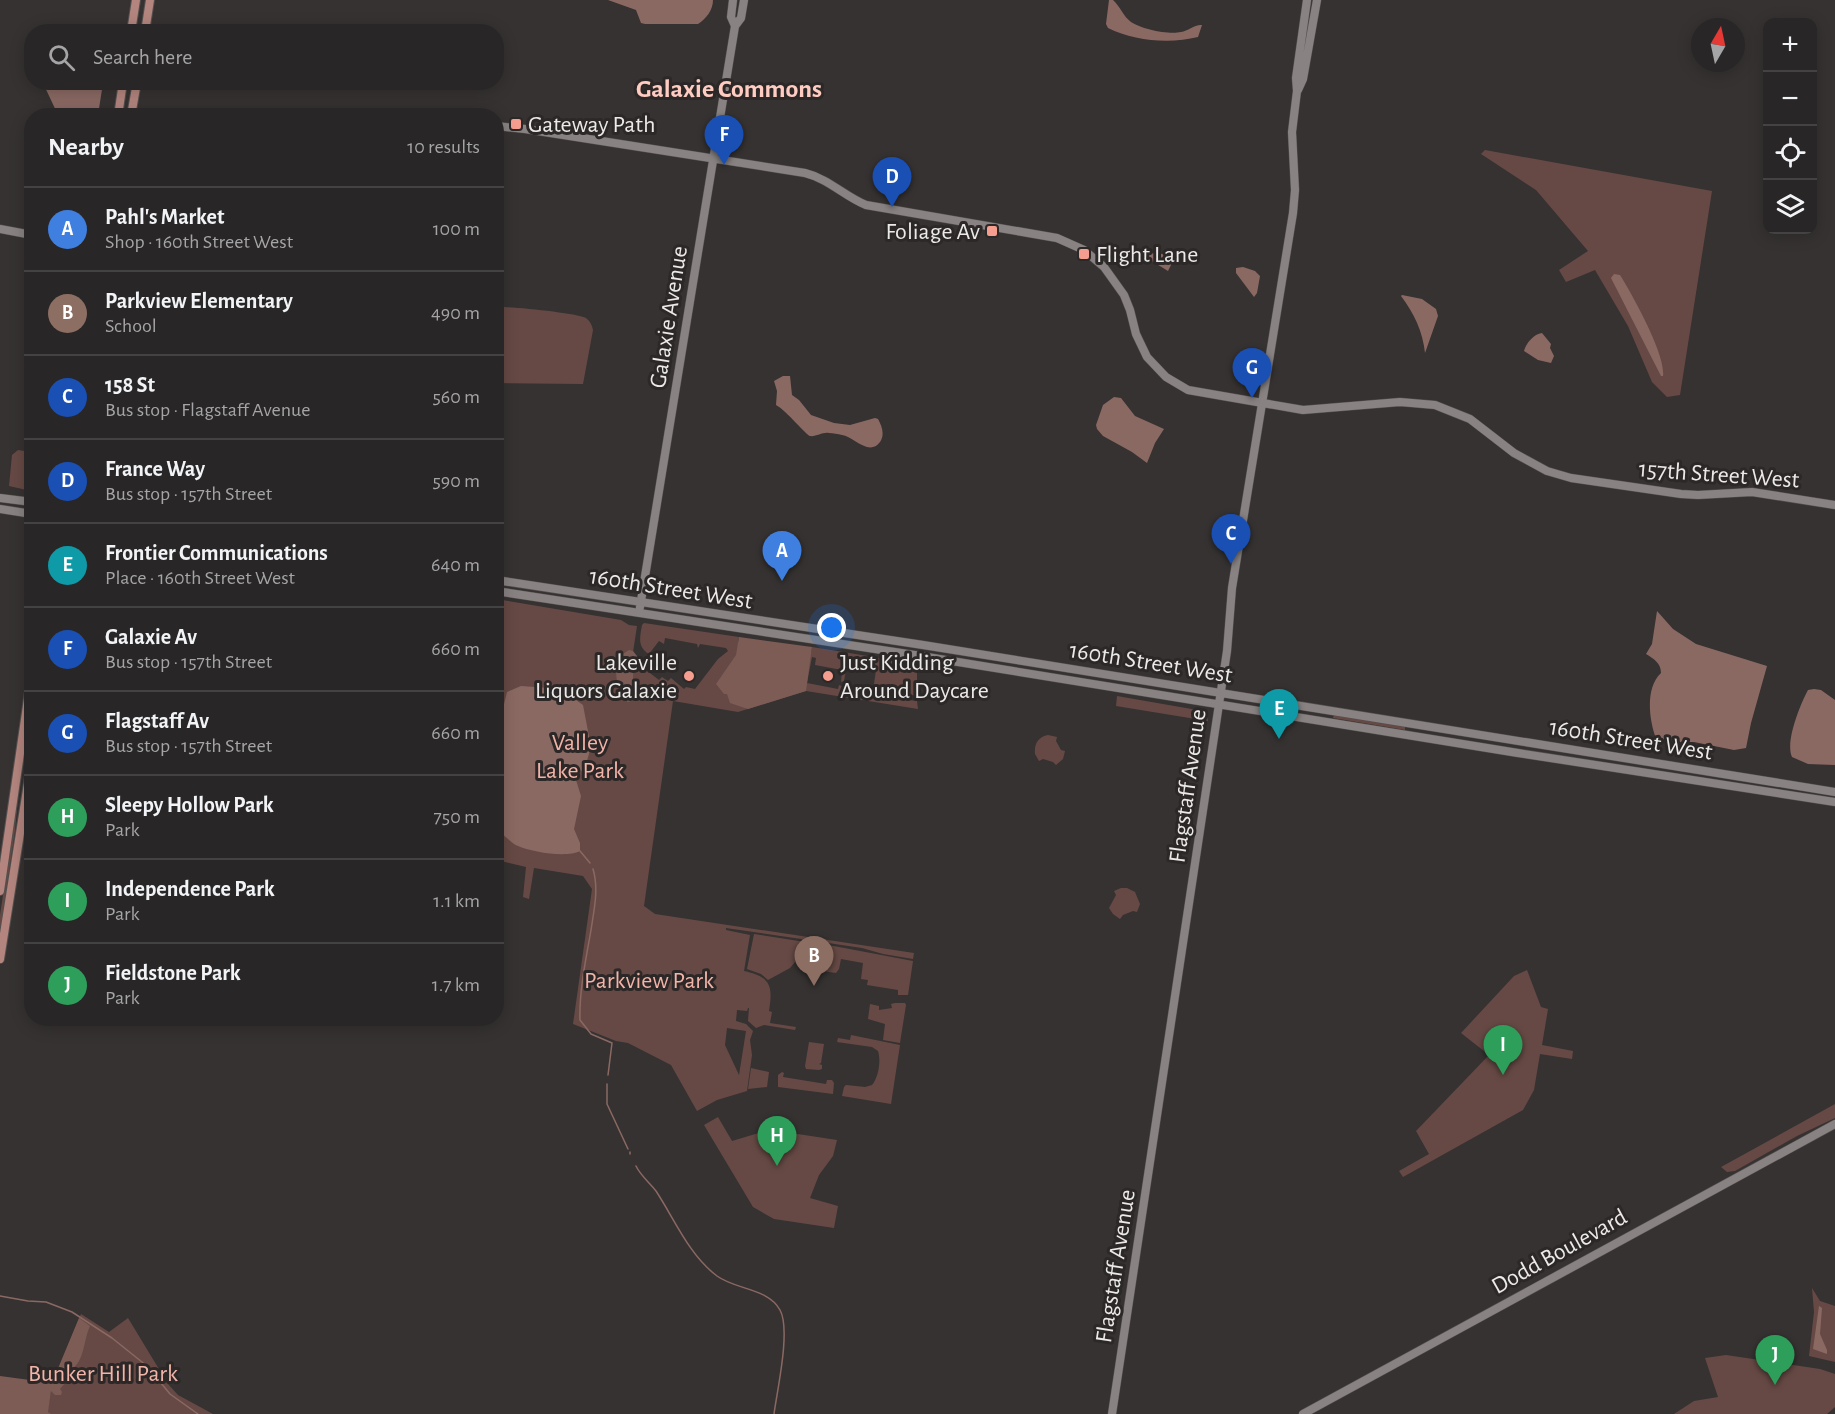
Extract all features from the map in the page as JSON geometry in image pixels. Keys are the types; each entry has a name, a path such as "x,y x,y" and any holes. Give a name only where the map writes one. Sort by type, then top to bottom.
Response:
{"main road":[{"path":"132,24 136,0"},
{"path":"146,24 150,0"},
{"path":"119,108 122,90"},
{"path":"132,108 136,90"},
{"path":"0,891 24,735"},
{"path":"0,959 24,808"}],"street":[{"name":"Galaxie Avenue","path":"733,0 731,17 735,26"},
{"name":"Galaxie Avenue","path":"639,614 735,26 741,18 744,0"},
{"name":"Flagstaff Avenue","path":"1112,1414 1221,693 1232,588 1294,202 1291,144 1297,91 1296,78 1308,0"},
{"name":"Flagstaff Avenue","path":"1297,91 1303,79 1317,0"},
{"path":"504,127 713,159"},
{"name":"157th Street West","path":"713,159 815,175 866,205 1042,234 1072,244 1091,255 1116,282 1130,310 1143,350 1152,364 1180,386 1197,392 1311,410 1400,402 1435,405 1470,418 1514,453 1535,466 1558,475 1681,494 1752,492 1835,504"},
{"path":"0,229 24,234"},
{"path":"0,498 24,501"},
{"path":"0,509 24,513"},
{"name":"160th Street West","path":"504,581 830,631 1835,792"},
{"name":"160th Street West","path":"504,592 805,637 1835,802"},
{"name":"Dodd Boulevard","path":"1303,1414 1835,1124"}],"green space":[{"path":"1485,150 1712,191 1680,395 1667,397 1652,382 1628,326 1595,270 1566,282 1559,270 1588,251 1536,190 1481,154"},
{"path":"504,307 557,312 586,318 593,330 583,384 504,383"},
{"path":"18,450 24,451 24,489 9,486 12,455"},
{"path":"504,600 621,620 629,625 637,626 628,685 633,686 637,656 648,666 646,670 659,680 662,677 668,681 671,678 684,689 686,687 695,689 718,659 728,651 726,648 700,644 698,648 697,644 665,638 664,644 659,641 649,654 640,641 644,623 739,637 738,642 811,653 812,647 917,664 917,696 877,689 874,684 876,670 847,665 844,681 841,682 842,670 815,665 816,658 812,657 807,683 838,689 839,685 844,687 844,694 917,701 918,709 806,691 738,712 673,701 644,906 655,914 914,953 913,959 862,948 726,928 726,930 750,935 744,971 760,976 768,984 771,995 769,1011 772,1012 770,1023 796,1027 795,1030 764,1025 756,1028 748,1021 749,1008 747,1011 737,1010 736,1021 746,1024 753,1031 750,1040 752,1055 747,1091 717,1100 697,1111 671,1065 628,1043 616,1041 573,1024 592,889 583,876 534,868 529,899 523,897 526,867 504,862","holes":["727,1028 746,1031 739,1075 725,1045"]},
{"path":"1117,696 1203,711 1207,713 1208,721 1116,706"},
{"path":"1334,715 1405,726 1405,730 1333,718"},
{"path":"1048,735 1057,737 1056,741 1061,750 1065,751 1063,759 1056,765 1043,759 1039,761 1035,754 1037,742"},
{"path":"18,797 15,831 0,934 0,915"},
{"path":"1121,888 1135,892 1140,904 1137,912 1133,911 1123,915 1120,919 1109,908 1116,895 1114,891"},
{"path":"754,934 805,942 811,947 810,957 801,955 790,968 768,980 761,974 747,969"},
{"path":"823,944 913,961 908,995 898,995 898,990 867,985 868,980 861,979 863,963 841,959 836,973 822,971 823,959 816,958 814,954 815,948"},
{"path":"1527,970 1541,1007 1548,1009 1542,1045 1573,1051 1572,1059 1540,1054 1534,1090 1523,1110 1403,1177 1399,1171 1429,1154 1416,1131 1489,1055 1461,1033 1514,976"},
{"path":"870,1004 879,1006 879,1010 892,1008 891,1004 906,1005 900,1043 883,1040 885,1024 868,1019"},
{"path":"851,1035 900,1045 891,1104 842,1096 846,1085 865,1087 872,1085 879,1068 878,1051 872,1047 837,1042 838,1038 850,1040"},
{"path":"809,1042 824,1044 819,1064 822,1065 822,1069 806,1069"},
{"path":"751,1068 769,1072 767,1087 748,1089"},
{"path":"782,1072 783,1077 826,1084 827,1080 832,1080 833,1094 778,1087 778,1075"},
{"path":"1835,1104 1835,1118 1797,1136 1735,1171 1727,1172 1721,1167"},
{"path":"718,1117 732,1141 762,1132 778,1131 837,1140 833,1156 819,1175 810,1198 838,1206 834,1228 774,1219 753,1207 704,1125"},
{"path":"1812,1288 1820,1301 1835,1306 1835,1362 1809,1356 1814,1312"},
{"name":"Bunker Hill Park","path":"81,1314 109,1332 128,1318 168,1384 178,1395 213,1414 47,1414 52,1384"},
{"path":"1726,1355 1820,1369 1835,1374 1835,1407 1827,1414 1674,1414 1694,1401 1718,1397 1705,1358"}],"shaded area":[{"path":"608,0 713,0 708,14 698,24 645,24 641,23 636,10"},
{"path":"1109,0 1113,0 1126,17 1136,25 1176,33 1202,25 1198,37 1152,40 1129,36 1108,28 1106,24"},
{"path":"46,90 102,90 99,108 55,108"},
{"path":"1154,253 1170,255 1172,263 1168,271 1147,258 1148,255"},
{"path":"1243,267 1255,271 1260,276 1254,297 1236,273 1236,268"},
{"path":"1614,274 1620,275 1647,325 1663,366 1663,376 1611,278"},
{"path":"1402,295 1422,299 1436,309 1438,316 1425,353 1417,323"},
{"path":"1542,333 1551,344 1550,348 1554,356 1551,363 1538,360 1524,351 1531,339"},
{"path":"783,376 790,376 792,395 811,415 834,423 850,425 878,419 882,430 880,442 876,446 866,447 846,436 837,434 808,435 776,405 777,391 774,381"},
{"path":"1114,397 1121,398 1135,416 1164,429 1147,463 1103,436 1097,429 1096,425 1103,405"},
{"path":"1657,611 1673,629 1696,644 1767,666 1746,748 1734,750 1694,742 1673,742 1656,738 1650,704 1652,687 1661,670 1656,662 1646,654 1652,644"},
{"path":"739,637 812,647 806,691 748,709 730,703 727,694 724,694 716,684 736,655"},
{"path":"629,650 637,656 633,686 639,694 634,700 628,702 619,688 616,668 618,657"},
{"path":"521,686 549,688 560,698 576,700 583,705 591,747 586,764 576,780 581,796 574,829 580,843 580,851 558,854 531,850 516,845 504,836 504,704 507,692"},
{"path":"1808,690 1821,690 1835,700 1835,765 1808,764 1792,757 1790,750 1794,724 1801,705"},
{"path":"1819,1306 1822,1308 1820,1334 1827,1354 1813,1349"},
{"path":"79,1318 90,1326 83,1352 77,1364 67,1371 66,1382 60,1389 61,1395 55,1395 51,1391 48,1412 51,1414 0,1414 0,1376 52,1383"}],"waterway":[{"path":"580,851 590,863"},
{"path":"593,869 596,884 595,900 582,986 580,1020 591,1034 612,1043 608,1075"},
{"path":"607,1084 607,1104 628,1149"},
{"path":"636,1166 656,1191 690,1248 707,1268 725,1281 768,1297 780,1310 783,1319 784,1346 774,1414"},
{"path":"0,1296 46,1302 72,1312 112,1338 147,1366 170,1394 198,1414"}],"place":[{"name":"Gateway Path","path":"516,124"},
{"name":"Galaxie Av","path":"724,165"},
{"name":"France Way","path":"892,207"},
{"name":"Foliage Av","path":"992,231"},
{"name":"Flight Lane","path":"1084,254"},
{"name":"Flagstaff Av","path":"1252,398"},
{"name":"158 St","path":"1231,564"},
{"name":"Pahl's Market","path":"782,581"},
{"name":"Lakeville Liquors Galaxie","path":"689,676"},
{"name":"Just Kidding Around Daycare","path":"828,676"},
{"name":"Frontier Communications","path":"1279,739"},
{"name":"Parkview Elementary","path":"814,986"},
{"name":"Independence Park","path":"1503,1075"},
{"name":"Sleepy Hollow Park","path":"777,1166"},
{"name":"Fieldstone Park","path":"1775,1385"}],"district":[{"name":"Galaxie Commons","path":"729,88"}],"park label":[{"name":"Valley Lake Park","path":"580,756"},
{"name":"Parkview Park","path":"649,980"}]}
